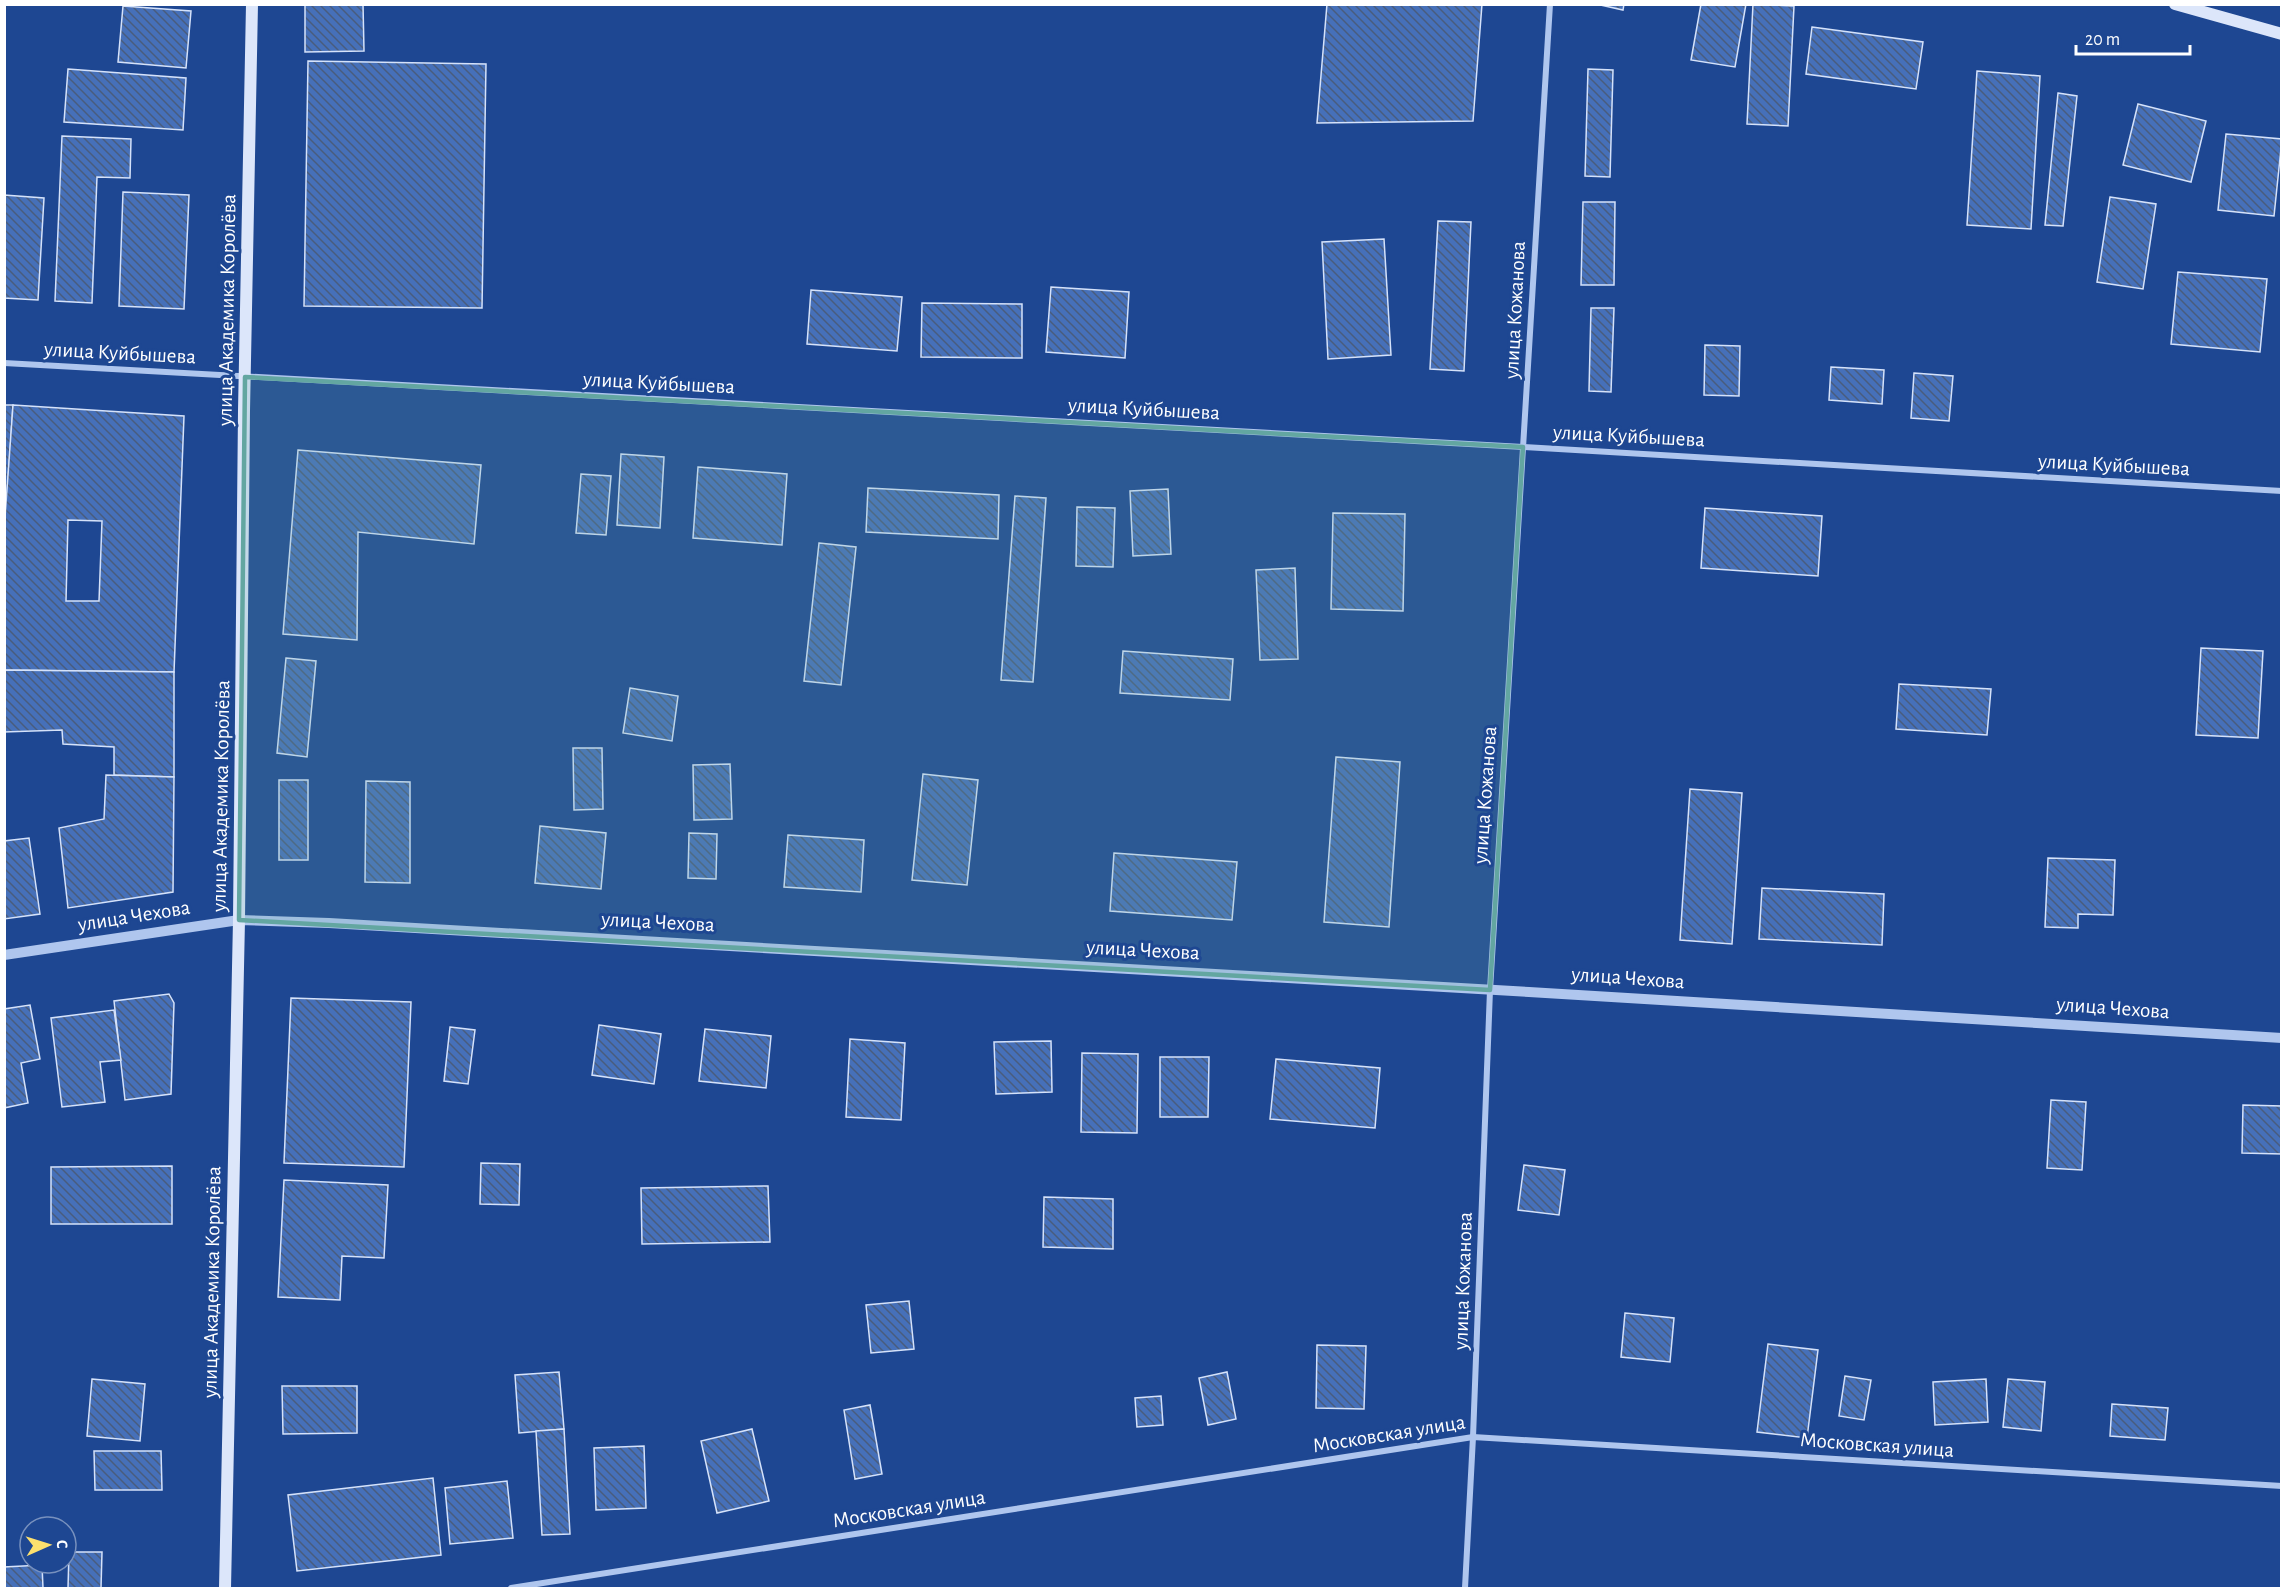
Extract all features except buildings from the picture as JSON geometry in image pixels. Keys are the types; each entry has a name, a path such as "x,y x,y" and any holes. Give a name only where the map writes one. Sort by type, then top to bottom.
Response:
{"main road":[{"name":"улица Академика Королёва","path":"225,1588 239,920 252,4"},
{"path":"2175,4 2282,33"}],"street":[{"name":"улица Кожанова","path":"1466,1588 1490,990 1550,4"},
{"name":"улица Куйбышева","path":"4,363 2282,491"},
{"name":"улица Чехова","path":"4,955 239,920 1490,990 2282,1038"},
{"name":"Московская улица","path":"511,1588 1473,1437 2282,1486"}],"highlighted area":[{"path":"245,377 1523,447 1490,990 239,920"}]}
